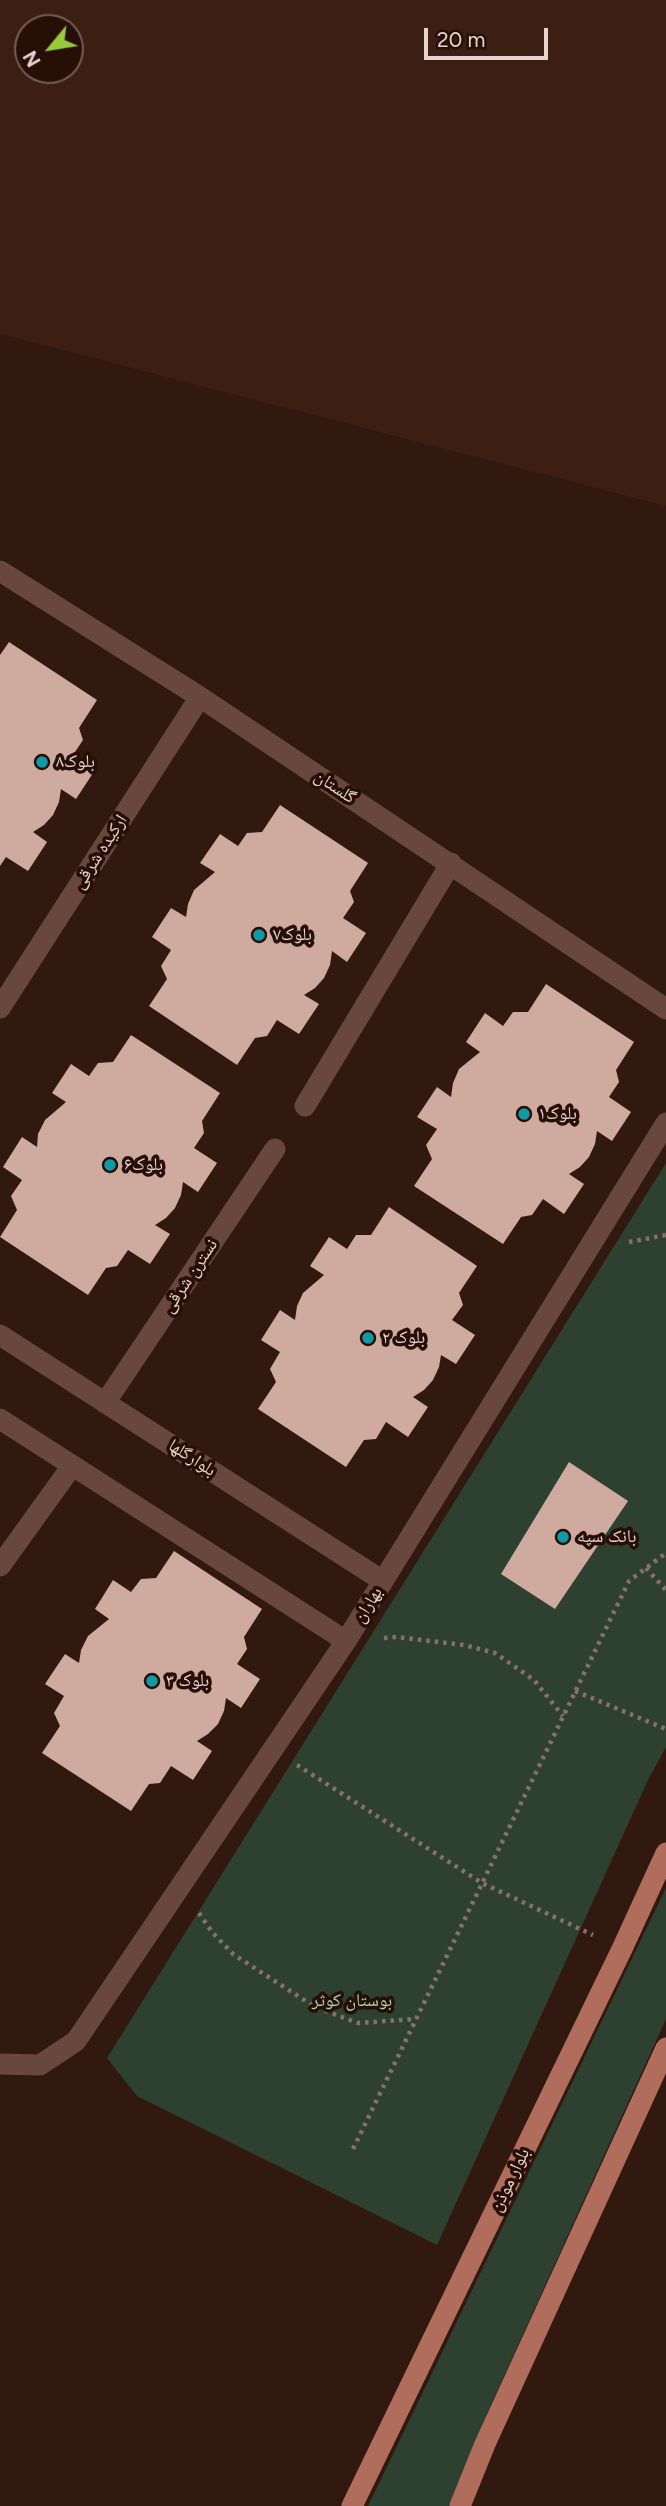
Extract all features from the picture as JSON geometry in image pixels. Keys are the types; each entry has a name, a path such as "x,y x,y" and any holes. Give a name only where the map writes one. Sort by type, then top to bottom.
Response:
{"main road":[{"name":"بلوار موذن","path":"352,2506 666,1853"},
{"path":"460,2506 485,2444 666,2048"}],"street":[{"name":"گلستان","path":"0,571 200,697 666,1009"},
{"name":"ارکیده شرقی","path":"0,1008 200,697"},
{"path":"305,1106 450,863"},
{"name":"بهاران","path":"0,2064 40,2065 76,2041 346,1641 666,1123"},
{"name":"نسترن شرقی","path":"105,1402 275,1149"},
{"name":"بلوارگلها","path":"0,1335 383,1581"},
{"path":"0,1419 346,1641"},
{"path":"0,1566 72,1466"}],"path":[{"path":"353,2149 629,1581 666,1553"},
{"path":"646,1568 666,1590"},
{"path":"346,1641 396,1637 464,1645 495,1653 534,1681 563,1716"},
{"path":"575,1691 666,1729"},
{"path":"273,1750 482,1883 622,1949"},
{"path":"181,1886 212,1932 233,1954 316,2007 358,2024 416,2019"}],"shaded area":[{"path":"0,0 666,0 666,506 0,334"}],"green space":[{"name":"بوستان کوثر","path":"666,1163 666,1747 648,1780 437,2245 137,2096 107,2058"},
{"path":"666,1888 666,2019 489,2409 449,2506 368,2506"}],"building":[{"name":"بلوک۸","path":"9,642 97,700 79,728 83,740 73,755 95,770 76,799 61,789 53,815 33,832 47,842 28,871 6,857 0,866 0,655"},
{"name":"بلوک۷","path":"280,805 368,863 350,891 354,902 343,918 366,933 347,962 332,951 324,978 304,995 319,1004 299,1034 277,1020 267,1036 255,1038 237,1065 149,1006 167,979 161,966 171,950 152,937 171,908 186,917 194,890 215,872 200,863 220,834 238,846 247,833 262,832"},
{"name":"بلوک۱","path":"546,984 634,1042 616,1070 619,1082 609,1097 631,1112 612,1141 597,1131 589,1157 569,1174 584,1184 564,1214 543,1199 532,1215 521,1217 503,1244 414,1186 432,1159 426,1145 437,1129 417,1117 437,1087 451,1097 459,1069 480,1052 466,1042 485,1013 503,1026 513,1012 528,1012"},
{"name":"بلوک۶","path":"131,1035 220,1093 202,1121 204,1133 194,1148 217,1163 198,1192 183,1182 175,1208 155,1225 170,1234 150,1264 128,1250 117,1266 106,1268 88,1295 0,1237 17,1210 11,1196 22,1180 3,1167 22,1137 37,1147 38,1134 45,1120 66,1102 52,1093 71,1064 89,1076 98,1063 113,1062"},
{"name":"بلوک ۲","path":"389,1207 477,1266 459,1293 463,1305 452,1320 475,1335 456,1364 441,1355 433,1380 413,1397 428,1407 408,1437 386,1422 376,1439 364,1440 346,1467 258,1409 276,1382 270,1369 280,1352 261,1340 280,1310 295,1320 303,1293 324,1275 310,1266 329,1237 347,1249 356,1235 371,1235"},
{"name":"بانک سپه","path":"569,1462 628,1501 555,1609 501,1574"},
{"name":"بلوک ۳","path":"174,1551 262,1609 244,1637 247,1649 237,1664 260,1679 241,1708 226,1698 218,1724 197,1741 212,1751 193,1780 171,1766 160,1783 149,1784 131,1811 42,1753 60,1726 54,1713 64,1696 45,1684 65,1654 79,1663 81,1650 88,1636 109,1619 95,1609 113,1580 131,1592 141,1579 156,1578"}],"place":[{"name":"بلوک۸","path":"42,762"},
{"name":"بلوک۷","path":"259,935"},
{"name":"بلوک۱","path":"524,1114"},
{"name":"بلوک۶","path":"110,1165"},
{"name":"بلوک ۲","path":"368,1338"},
{"name":"بانک سپه","path":"563,1537"},
{"name":"بلوک ۳","path":"152,1681"}]}
